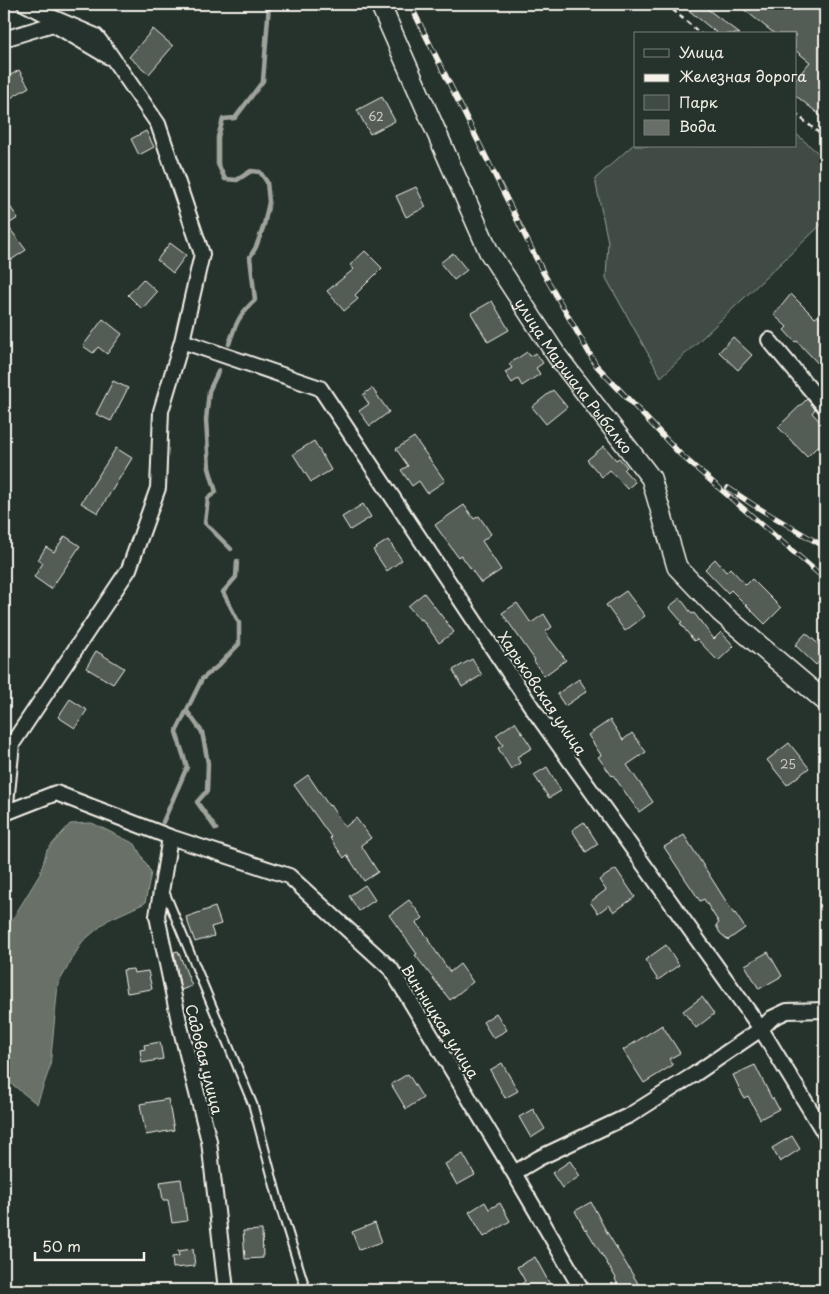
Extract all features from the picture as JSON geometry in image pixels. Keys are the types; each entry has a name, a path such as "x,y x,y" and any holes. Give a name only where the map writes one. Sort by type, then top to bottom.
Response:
{"street":[{"path":"4,814 12,744 129,569 158,488 161,411 182,341 202,254 158,124 114,60 96,36 25,4"},
{"name":"улица Маршала Рыбалко","path":"380,4 489,252 557,356 651,478 677,567 720,612 825,701"},
{"path":"4,39 53,24 114,60"},
{"path":"769,340 825,407"},
{"name":"Харьковская улица","path":"182,341 320,388 533,709 760,1029 825,1134"},
{"name":"Винницкая улица","path":"4,814 56,793 170,837 289,876 391,969 514,1172 582,1290"},
{"name":"Садовая улица","path":"170,837 157,916 180,1026 209,1141 226,1290"},
{"path":"514,1172 539,1158 630,1115 695,1074 760,1029 772,1018 787,1012 825,1010"}],"lane":[{"path":"162,885 253,1106 279,1203 306,1290"}],"path":[{"path":"666,4 699,32"},
{"path":"796,114 825,138"}],"green space":[{"path":"796,134 825,159 825,221 661,377 606,278 608,242 595,179 634,144 634,148 796,148"}],"water":[{"path":"92,823 135,844 151,873 145,903 108,920 82,942 58,984 50,1067 37,1104 4,1078 4,933 40,874 47,850 70,824"}],"building":[{"path":"681,4 701,4 737,32 716,32"},
{"path":"737,4 825,4 825,119 796,96 796,79 810,62 796,51 796,32 772,32"},
{"path":"153,29 173,46 149,74 129,57"},
{"path":"19,70 29,87 9,99 4,90 4,79"},
{"path":"382,97 395,121 370,134 357,110"},
{"path":"146,131 154,147 139,155 131,139"},
{"path":"416,187 426,207 406,217 396,196"},
{"path":"4,198 18,218 7,225 26,250 11,260 4,249"},
{"path":"170,243 186,255 173,273 157,260"},
{"path":"365,251 382,268 355,295 358,299 344,311 327,291 354,269 350,265"},
{"path":"453,253 467,270 454,280 440,263"},
{"path":"143,279 157,292 142,309 128,295"},
{"path":"791,294 815,318 818,316 825,323 825,371 784,330 787,327 774,315"},
{"path":"492,301 509,330 488,342 471,313"},
{"path":"103,319 122,334 107,354 98,347 93,353 83,346"},
{"path":"733,337 752,355 738,370 719,352"},
{"path":"527,352 530,356 536,353 543,363 536,368 540,374 522,386 518,379 512,383 505,372 512,368 509,364"},
{"path":"113,381 128,388 111,421 96,414"},
{"path":"372,388 389,412 370,426 359,411 369,404 363,395"},
{"path":"553,390 567,407 546,424 532,407"},
{"path":"807,399 815,409 812,413 825,427 825,439 807,457 778,427"},
{"path":"414,437 445,481 427,493 419,481 412,486 401,470 408,466 396,449"},
{"path":"314,441 331,470 311,482 293,454"},
{"path":"604,446 616,460 619,458 627,467 624,470 635,482 627,489 610,470 602,477 587,460"},
{"path":"116,448 132,458 98,513 81,503"},
{"path":"363,504 371,517 350,530 342,517"},
{"path":"464,505 474,519 479,516 491,534 482,541 501,570 481,583 461,555 458,557 435,525"},
{"path":"65,536 80,546 51,589 34,577 43,563 38,560 46,547 54,552"},
{"path":"388,540 402,560 387,571 373,550"},
{"path":"715,559 726,572 730,568 746,585 752,579 781,608 765,624 731,590 728,593 705,569"},
{"path":"626,591 645,616 625,631 606,605"},
{"path":"424,593 454,632 439,643 422,619 420,620 408,606"},
{"path":"680,598 714,639 721,632 734,646 718,661 697,639 694,641 680,623 682,622 669,607"},
{"path":"517,603 531,623 544,614 552,627 545,632 566,660 544,676 502,613"},
{"path":"806,633 825,650 825,655 816,665 795,645"},
{"path":"96,651 124,668 113,684 86,668"},
{"path":"472,659 482,675 462,687 453,670"},
{"path":"579,679 587,691 565,706 557,694"},
{"path":"70,699 87,710 75,728 58,717"},
{"path":"610,720 623,740 632,733 646,752 627,765 653,802 639,812 598,757 601,755 588,735"},
{"path":"515,722 532,748 517,757 520,763 511,769 498,748 503,745 496,735"},
{"path":"789,743 809,768 787,785 767,760"},
{"path":"547,767 561,791 549,798 534,775"},
{"path":"308,775 345,827 356,818 371,838 361,845 378,872 364,881 347,855 344,858 294,785"},
{"path":"584,822 598,844 586,852 572,830"},
{"path":"684,835 734,914 745,928 728,940 720,933 716,925 719,923 704,899 700,901 664,847"},
{"path":"616,869 635,897 614,912 609,905 598,913 590,902 606,890 599,880"},
{"path":"365,885 375,900 359,911 349,896"},
{"path":"409,900 423,918 416,923 429,939 450,972 460,964 473,982 450,1000 415,955 417,954 389,915"},
{"path":"215,907 221,924 211,927 214,936 195,942 186,917"},
{"path":"666,945 679,965 658,980 645,960"},
{"path":"178,951 192,986 181,990 174,952"},
{"path":"768,952 782,976 759,989 745,965"},
{"path":"133,969 134,973 148,971 152,989 127,993 123,970"},
{"path":"702,997 714,1014 696,1028 683,1011"},
{"path":"496,1013 507,1030 493,1038 483,1022"},
{"path":"662,1025 680,1053 669,1059 673,1065 644,1083 623,1050"},
{"path":"160,1042 163,1059 142,1063 140,1050 145,1049 144,1045"},
{"path":"502,1063 518,1091 505,1098 490,1070"},
{"path":"755,1065 779,1109 760,1119 748,1096 744,1098 733,1075"},
{"path":"408,1074 423,1098 406,1109 391,1084"},
{"path":"168,1099 174,1130 146,1135 140,1104"},
{"path":"533,1109 545,1129 531,1138 519,1117"},
{"path":"792,1136 800,1149 780,1162 772,1148"},
{"path":"463,1154 475,1175 457,1185 445,1164"},
{"path":"570,1161 580,1176 562,1188 552,1173"},
{"path":"181,1179 187,1221 172,1223 168,1200 163,1200 160,1182"},
{"path":"485,1202 489,1209 500,1203 510,1221 484,1237 469,1212"},
{"path":"591,1202 642,1290 621,1290 616,1278 585,1230 575,1211"},
{"path":"375,1223 382,1242 359,1250 352,1232"},
{"path":"262,1230 263,1258 245,1259 243,1231"},
{"path":"193,1249 195,1266 173,1268 172,1257 179,1256 178,1251"},
{"path":"535,1257 553,1290 515,1290 525,1281 517,1267"}],"waterway":[{"path":"229,344 239,320 245,310 255,300 250,257 264,225 269,202 267,182 260,172 251,171 237,180 225,179 218,164 218,137 223,119 235,118 263,81 269,4"},
{"path":"219,370 209,391 206,420 209,468 216,492 208,498 205,523 231,549"},
{"path":"163,822 187,767 176,732 202,679 218,666 239,644 239,623 223,592 236,577 237,561"},
{"path":"187,711 202,732 208,763 207,791 197,802 216,829"}],"railway":[{"path":"410,4 544,274 596,365 681,455 825,579"},
{"path":"728,488 825,547"}]}
